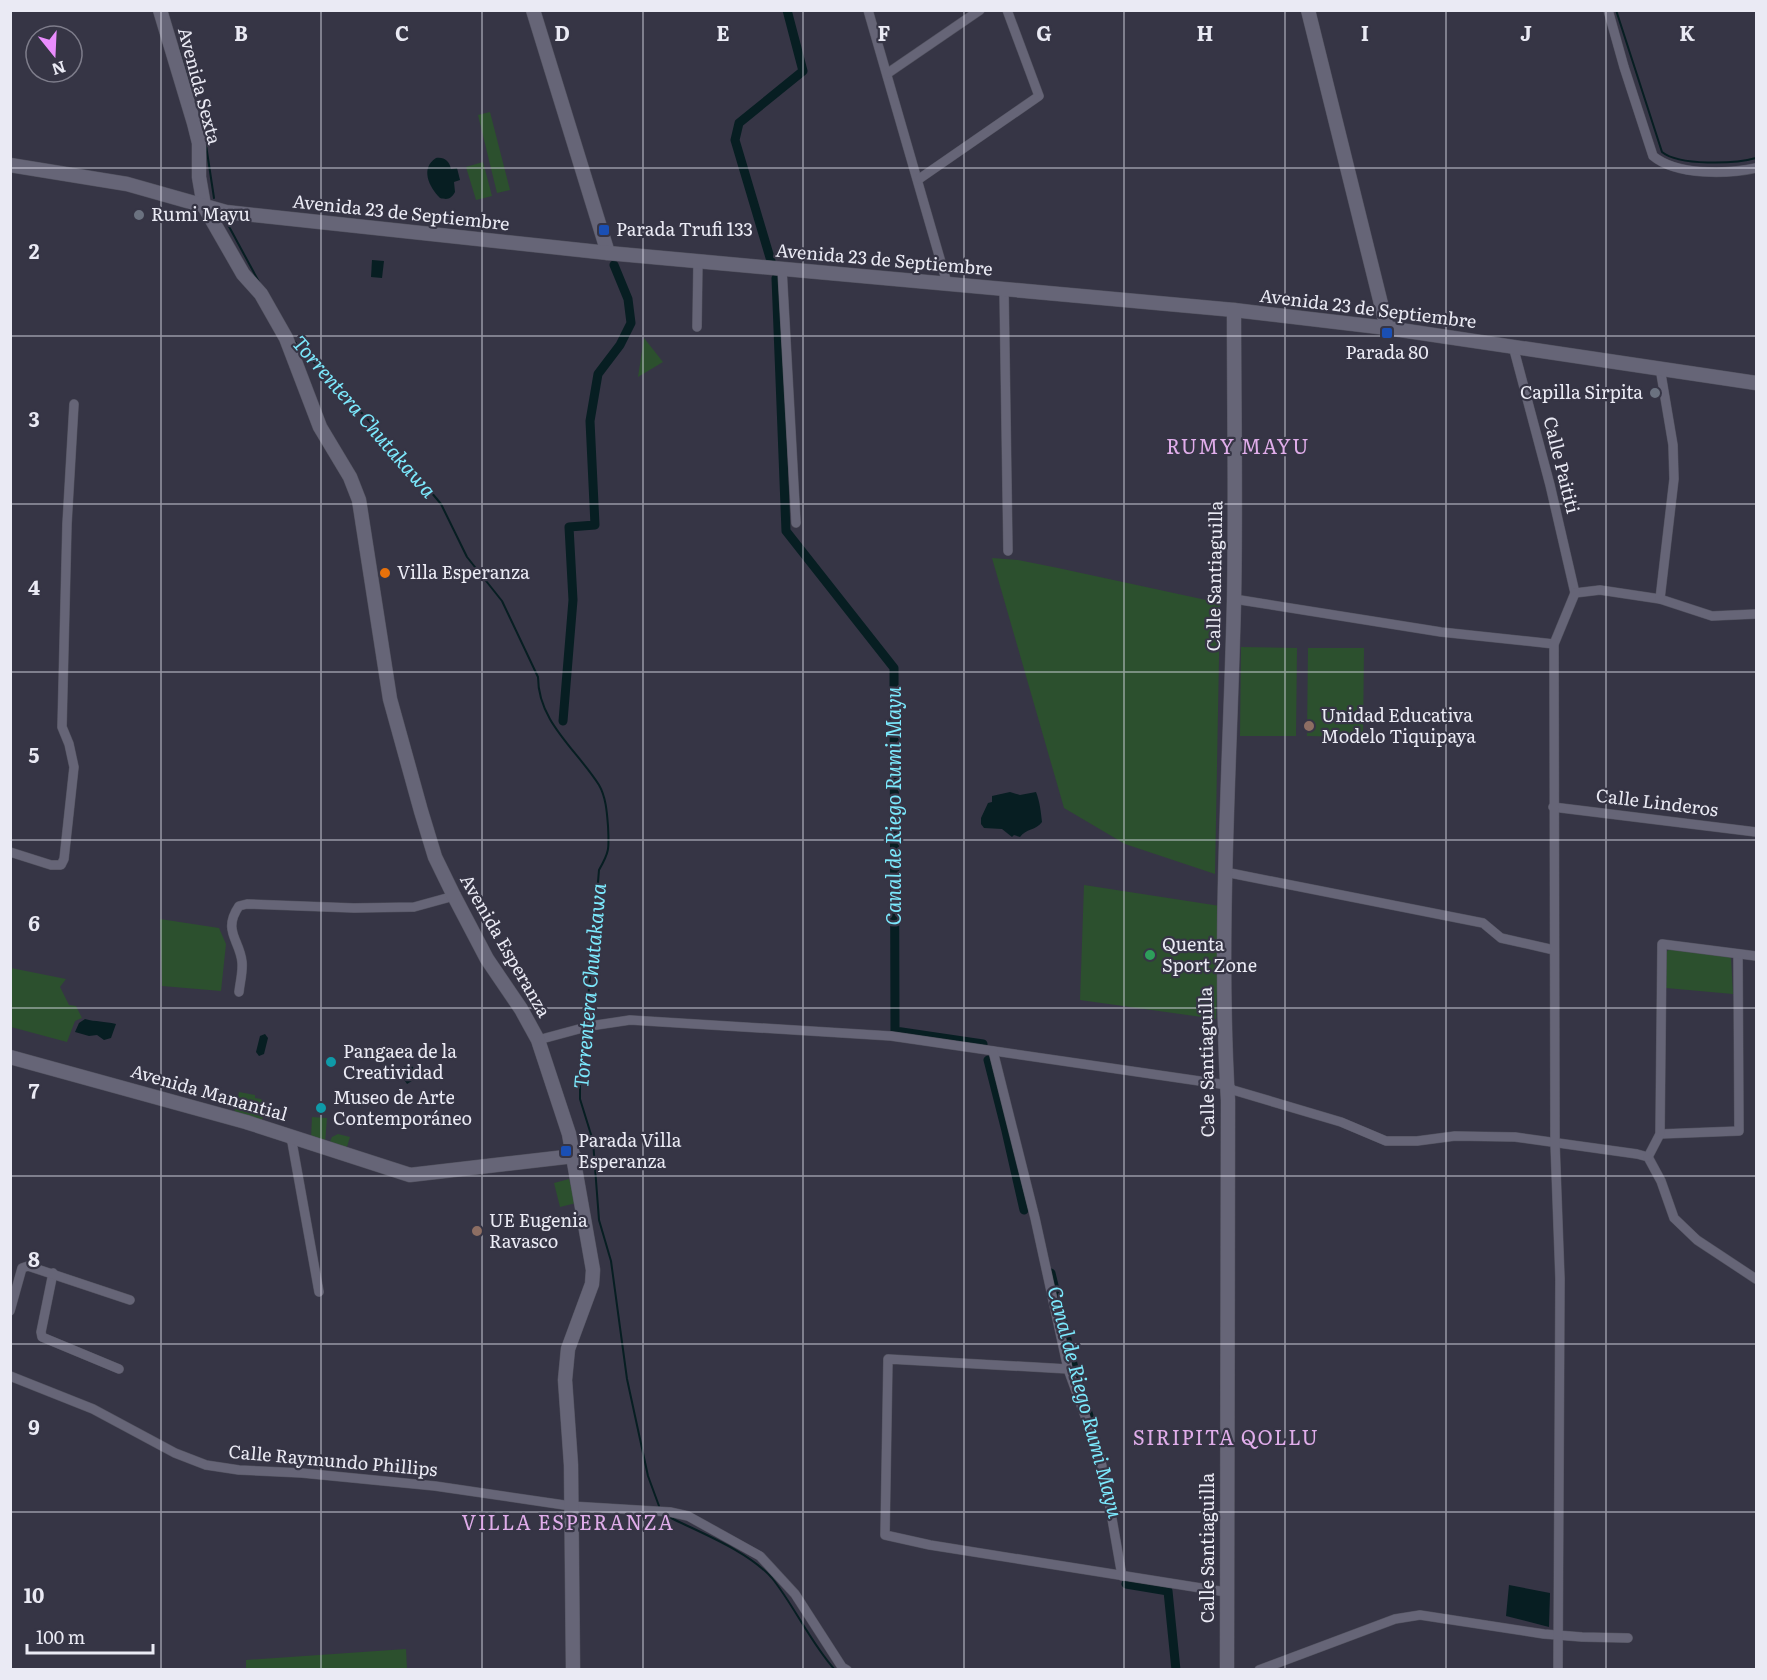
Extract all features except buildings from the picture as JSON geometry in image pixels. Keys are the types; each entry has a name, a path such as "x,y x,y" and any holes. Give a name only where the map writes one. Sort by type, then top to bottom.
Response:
{"main road":[{"name":"Avenida Sexta","path":"160,10 194,123 200,157 201,194 214,209"},
{"path":"533,10 608,253"},
{"path":"1308,10 1387,328"},
{"name":"Avenida 23 de Septiembre","path":"10,165 128,184 214,209 608,253 1234,310 1387,328 1756,383"},
{"name":"Avenida Esperanza","path":"214,209 243,274 261,294 286,338 321,427 350,477 359,500 390,699 435,857 487,958 521,1009 538,1040 569,1134 593,1270 592,1284 568,1349 566,1370 572,1506 573,1670"},
{"name":"Calle Santiaguilla","path":"1227,1670 1227,1085 1223,972 1234,599 1234,310"},
{"name":"Avenida Manantial","path":"10,1057 286,1134 410,1175 574,1156"}],"street":[{"path":"868,10 919,179 947,283"},
{"path":"888,73 980,10"},
{"path":"919,179 1039,96 1007,10"},
{"path":"1608,10 1653,156 1662,163 1704,171 1737,172 1756,168"},
{"path":"697,327 698,261"},
{"path":"782,268 796,523"},
{"path":"1004,289 1008,551"},
{"name":"Calle Paititi","path":"1513,346 1550,484 1575,593"},
{"path":"1660,368 1673,445 1674,479 1660,599"},
{"path":"10,852 51,865 61,865 64,860 74,767 62,727 66,535 74,404"},
{"path":"1557,1670 1560,1279 1555,1143 1554,644 1575,593 1600,590 1660,599 1712,616 1756,614"},
{"path":"1234,599 1441,632 1554,644"},
{"name":"Calle Linderos","path":"1553,807 1756,832"},
{"path":"1225,872 1483,923 1501,938 1554,950"},
{"path":"239,992 242,961 232,934 234,914 239,906 247,904 354,908 414,907 454,896"},
{"path":"1648,1157 1660,1134 1662,944 1756,956"},
{"path":"1660,1134 1739,1131 1738,954"},
{"path":"538,1040 587,1027 630,1020 891,1036 1227,1085 1233,1090 1341,1122 1386,1141 1455,1137 1515,1137 1648,1157"},
{"path":"993,1051 1035,1218 1068,1370 1100,1457 1122,1576"},
{"path":"286,1134 292,1142 319,1292"},
{"path":"1648,1157 1661,1181 1674,1218 1697,1240 1756,1279"},
{"path":"10,1311 22,1268 28,1266 130,1300"},
{"path":"54,1273 41,1332 42,1337 119,1369"},
{"path":"1068,1370 888,1359 885,1535 939,1547 1226,1592"},
{"name":"Calle Raymundo Phillips","path":"10,1376 93,1409 175,1453 206,1465 239,1470 302,1473 435,1486 572,1506 669,1512 688,1516 760,1556 795,1594 842,1667 847,1670"},
{"path":"1259,1670 1395,1619 1420,1615 1558,1635 1628,1638"}],"green space":[{"path":"490,112 510,190 497,193 478,115"},
{"path":"483,162 492,196 476,200 466,167"},
{"path":"644,338 663,362 638,377"},
{"path":"992,558 1018,560 1220,603 1215,874 1125,844 1064,808"},
{"path":"1241,647 1297,648 1296,736 1240,736"},
{"path":"1308,648 1364,648 1363,737 1307,736"},
{"name":"Quenta Sport Zone","path":"1084,885 1220,906 1216,1019 1080,1000"},
{"path":"160,919 219,928 226,944 221,991 162,986"},
{"path":"1670,949 1731,958 1733,994 1666,988 1666,952"},
{"path":"11,968 66,979 60,987 69,1005 76,1006 82,1018 75,1021 67,1042 11,1027"},
{"path":"239,1092 255,1095 255,1098 261,1099 265,1104 262,1121 234,1113"},
{"path":"312,1117 327,1118 325,1143 311,1138"},
{"path":"338,1134 350,1137 346,1150 329,1144 332,1137"},
{"path":"569,1179 576,1203 560,1207 554,1183"},
{"path":"406,1649 407,1669 246,1669 246,1660"}],"shaded area":[{"path":"436,158 446,160 451,169 457,168 460,180 454,182 455,192 449,198 440,198 432,189 428,178 428,167"},
{"path":"372,260 384,261 382,278 371,277"},
{"path":"1010,792 1020,795 1036,792 1039,804 1042,822 1020,837 1014,835 1012,837 1002,829 984,828 981,824 981,818 988,803 992,802 992,796"},
{"path":"85,1019 116,1024 111,1038 104,1040 97,1035 89,1036 75,1032 79,1023"},
{"path":"265,1034 268,1038 264,1054 259,1056 256,1052 260,1036"},
{"path":"408,1064 413,1067 415,1079 407,1084 400,1073 402,1068"},
{"path":"1509,1585 1550,1593 1549,1627 1506,1616"}],"waterway":[{"name":"Canal de Riego Rumi Mayu","path":"771,261 735,140 739,123 803,71 787,10"},
{"path":"1616,10 1662,152 1670,157 1694,162 1735,162 1756,158"},
{"name":"Torrentera Chutakawa","path":"178,47 196,107"},
{"name":"Torrentera Chutakawa","path":"206,145 214,198"},
{"name":"Torrentera Chutakawa","path":"226,221 259,282"},
{"path":"563,721 573,600 569,527 595,525 590,421 598,374 620,345 631,323 628,299 614,265"},
{"name":"Canal de Riego Rumi Mayu","path":"776,278 786,531 894,668 895,1031 983,1044"},
{"name":"Torrentera Chutakawa","path":"294,341 390,443 441,504 467,557 502,601 538,677 544,708 560,735 599,785 607,810 608,845 607,854 599,870 586,1024"},
{"name":"Torrentera Chutakawa","path":"585,1029 580,1069 580,1099 593,1141 599,1220 611,1261 627,1379 648,1476 659,1506"},
{"name":"Canal de Riego Rumi Mayu","path":"988,1060 1024,1210"},
{"name":"Canal de Riego Rumi Mayu","path":"1051,1273 1074,1368 1090,1419"},
{"name":"Torrentera Chutakawa","path":"669,1517 724,1543 762,1568 780,1589 835,1670"},
{"name":"Canal de Riego Rumi Mayu","path":"1126,1584 1168,1591 1176,1670"}],"place":[{"name":"Rumi Mayu","path":"139,215"},
{"name":"Parada Trufi 133","path":"604,230"},
{"name":"Parada 80","path":"1387,333"},
{"name":"Capilla Sirpita","path":"1655,393"},
{"name":"Villa Esperanza","path":"385,573"},
{"name":"Unidad Educativa Modelo Tiquipaya","path":"1309,726"},
{"name":"Quenta Sport Zone","path":"1150,955"},
{"name":"Pangaea de la Creatividad","path":"331,1062"},
{"name":"Museo de Arte Contemporáneo","path":"321,1108"},
{"name":"Parada Villa Esperanza","path":"566,1151"},
{"name":"UE Eugenia Ravasco","path":"477,1231"}],"district":[{"name":"RUMY MAYU","path":"1238,447"},
{"name":"SIRIPITA QOLLU","path":"1226,1438"},
{"name":"VILLA ESPERANZA","path":"568,1523"}]}
